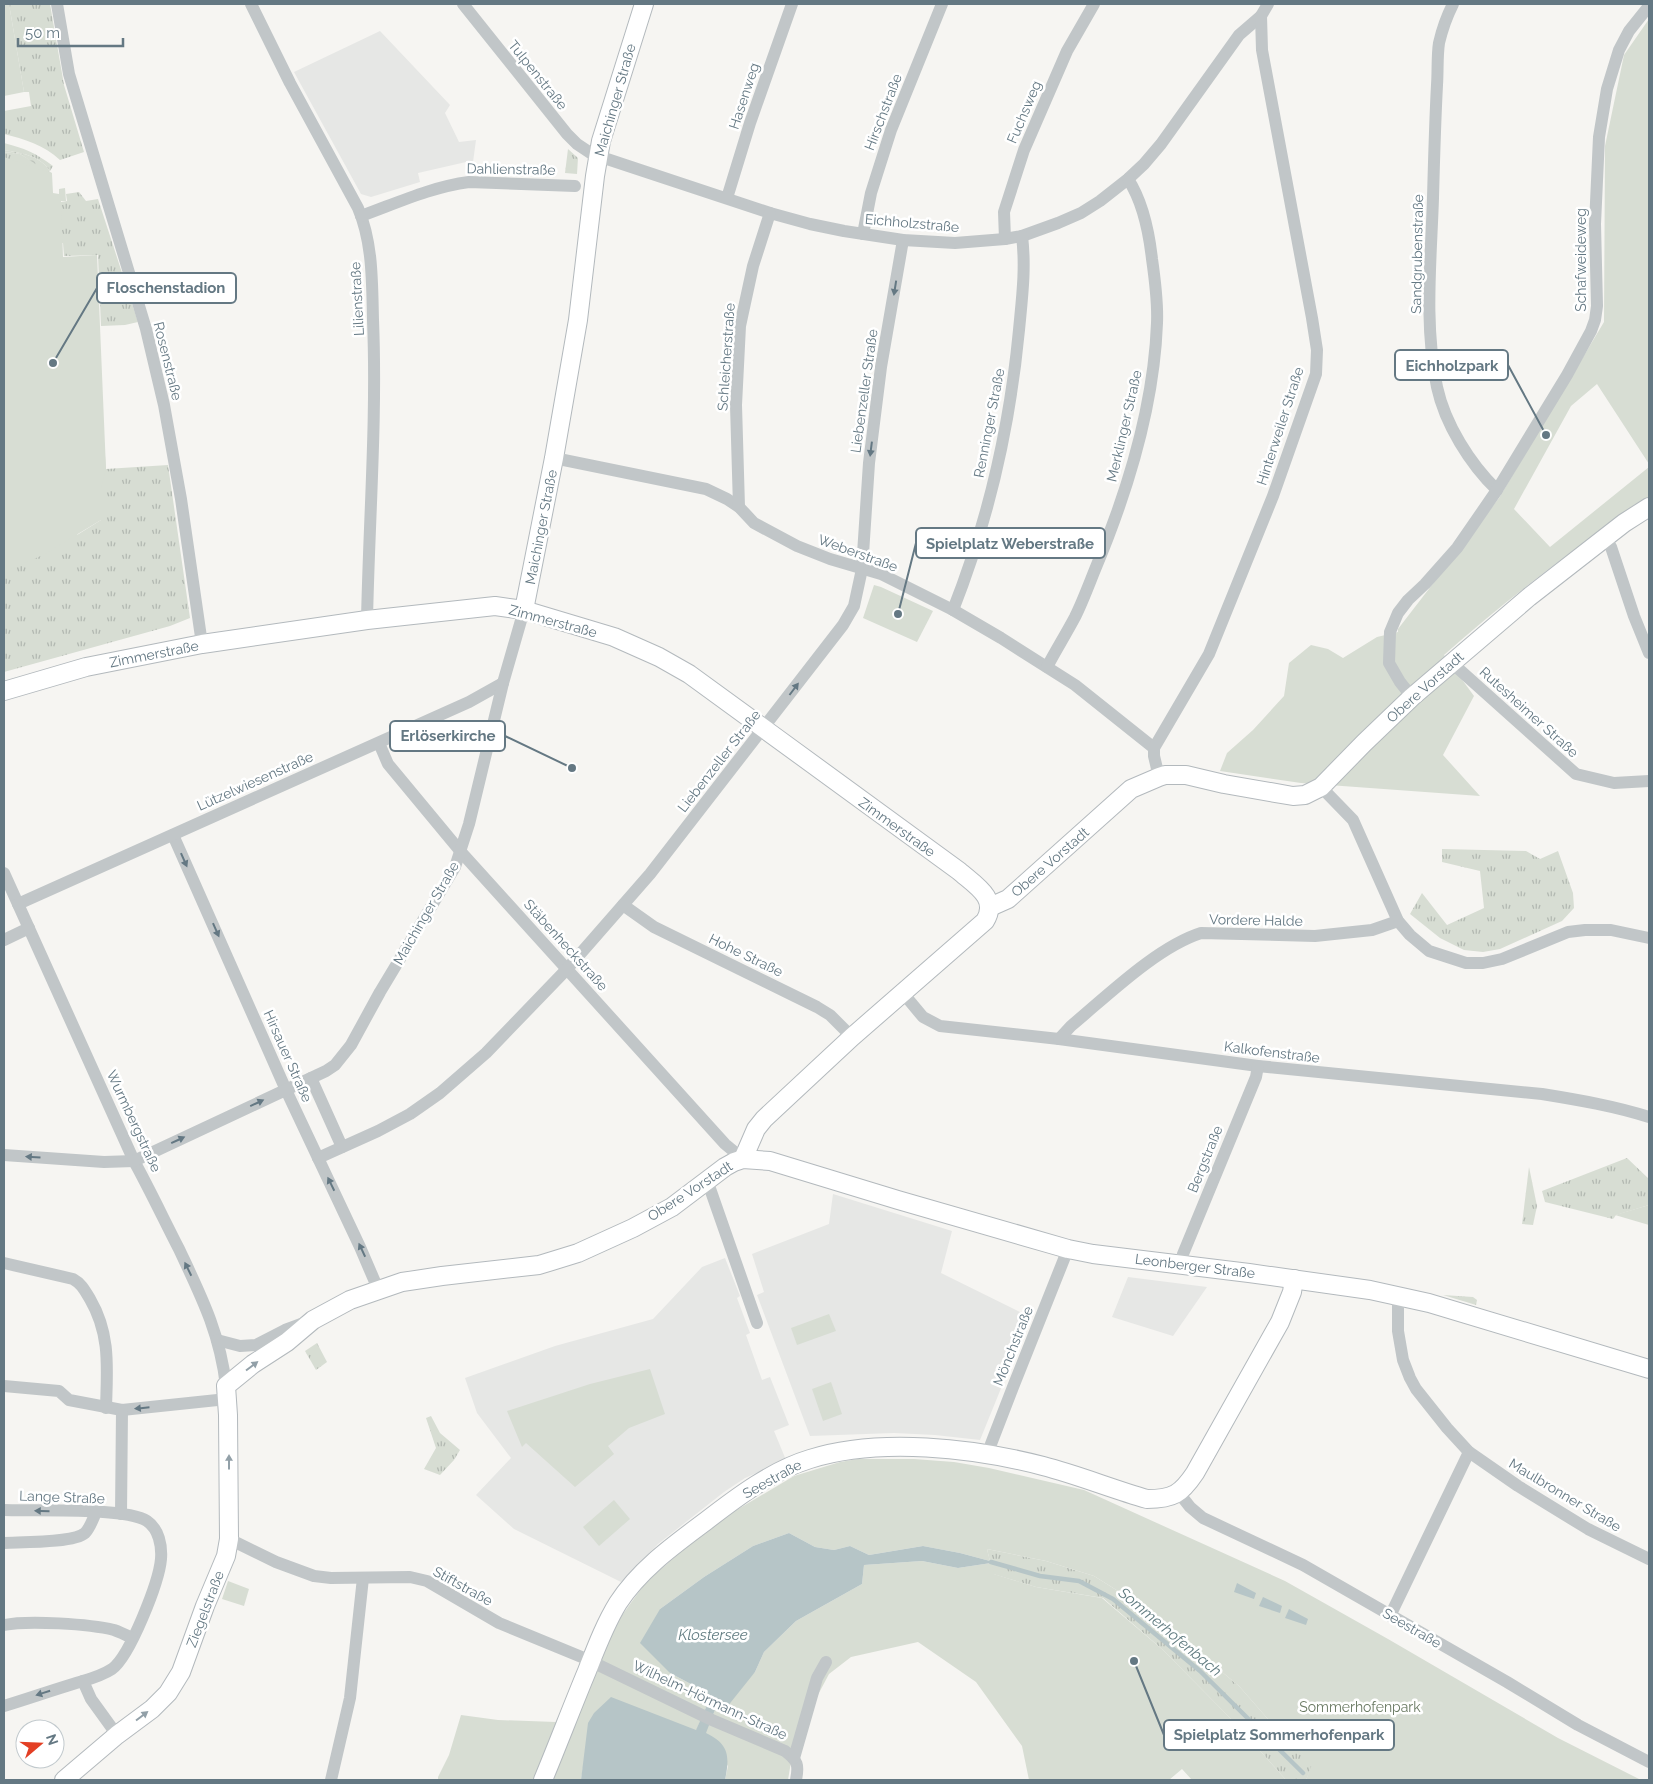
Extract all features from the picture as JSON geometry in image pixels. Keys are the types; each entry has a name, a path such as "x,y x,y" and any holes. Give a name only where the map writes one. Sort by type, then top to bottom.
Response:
{"main road":[{"name":"Maichinger Straße","path":"524,610 554,458 578,320 602,134 644,4"},
{"name":"Obere Vorstadt","path":"227,1392 253,1364 288,1342 313,1320 350,1300 402,1282 539,1265 578,1253 660,1214 734,1162 743,1159 756,1129 764,1119 852,1037 984,921 990,913 990,907 1008,899 1131,789 1165,774 1186,776 1293,796 1305,795 1321,787 1412,697 1452,662 1529,597 1605,537 1649,507"},
{"name":"Zimmerstraße","path":"4,691 86,667 202,644 367,620 495,606 524,610 614,637 659,657 689,674 959,871 986,896 990,907"},
{"name":"Leonberger Straße","path":"743,1159 770,1161 906,1203 1068,1249 1094,1254 1294,1279 1398,1296 1649,1369"},
{"path":"1179,1493 1186,1487 1195,1473 1280,1322 1292,1292 1294,1279"},
{"name":"Ziegelstraße","path":"64,1780 117,1735 152,1709 168,1693 181,1672 226,1556 229,1539 227,1392"},
{"name":"Seestraße","path":"544,1780 600,1640 618,1604 635,1581 657,1559 715,1514 782,1471 809,1459 855,1449 930,1448 988,1454 1042,1466 1147,1499 1160,1499 1179,1493"}],"street":[{"name":"Rosenstraße","path":"57,4 71,82 146,329 164,405 180,490 202,644"},
{"name":"Lilienstraße","path":"251,4 361,216 371,262 374,419 367,620"},
{"name":"Tulpenstraße","path":"463,4 567,134 577,144 598,156"},
{"name":"Hasenweg","path":"727,198 750,123 792,4"},
{"name":"Hirschstraße","path":"863,234 871,193 888,138 942,4"},
{"name":"Fuchsweg","path":"1005,239 1004,212 1024,150 1067,52 1094,4"},
{"path":"1261,16 1268,4"},
{"name":"Sandgrubenstraße","path":"1453,4 1447,16 1439,43 1435,115 1430,336 1437,386 1441,399 1468,455 1484,478 1497,490"},
{"name":"Schafweideweg","path":"1412,697 1400,682 1389,663 1390,632 1398,614 1408,600 1425,584 1456,548 1497,490 1567,375 1595,320 1597,306 1595,224 1600,128 1607,89 1619,50 1629,31 1649,6"},
{"name":"Eichholzstraße","path":"598,156 770,213 810,224 903,240 955,244 1022,236 1081,213 1128,180 1162,144 1239,35 1261,16"},
{"name":"Hinterweiler Straße","path":"1154,748 1210,654 1273,496 1316,374 1317,350 1262,50 1261,16"},
{"name":"Merklinger Straße","path":"1047,667 1076,616 1109,536 1127,483 1141,431 1154,368 1158,322 1156,282 1150,243 1141,207 1134,189 1128,180"},
{"name":"Dahlienstraße","path":"361,216 424,192 456,183 575,186"},
{"name":"Schleicherstraße","path":"739,507 736,405 740,326 753,266 770,213"},
{"name":"Renninger Straße","path":"953,610 965,579 999,461 1016,366 1024,272 1022,236"},
{"name":"Liebenzeller Straße","path":"318,1158 410,1114 440,1093 486,1053 567,969 656,867 843,625 854,606 862,569 870,453 881,367 903,240"},
{"name":"Weberstraße","path":"554,458 706,488 727,498 739,507 754,523 797,546 880,574 953,610 1075,685 1154,748"},
{"path":"1605,537 1611,547 1634,616 1649,653"},
{"name":"Maichinger Straße","path":"134,1161 326,1071 335,1065 350,1045 455,867 461,852 503,682 524,610"},
{"name":"Rutesheimer Straße","path":"1452,662 1576,774 1614,783 1649,781"},
{"name":"Lützelwiesenstraße","path":"18,904 380,743 469,702 503,682"},
{"name":"Stäbenheckstraße","path":"380,743 388,764 461,852 725,1144 743,1159"},
{"path":"1154,748 1159,777"},
{"path":"1321,787 1353,820 1398,921 1410,935 1429,951 1466,963 1483,962 1502,959 1568,932 1611,930 1649,938"},
{"name":"Hirsauer Straße","path":"173,835 286,1090 378,1289"},
{"name":"Wurmbergstraße","path":"4,873 134,1161 147,1183 206,1306 225,1369 227,1392"},
{"name":"Hohe Straße","path":"623,905 654,927 818,1007 830,1015 852,1037"},
{"name":"Vordere Halde","path":"1059,1039 1071,1026 1159,955 1201,933 1315,936 1372,930 1398,921"},
{"path":"4,940 29,928"},
{"name":"Kalkofenstraße","path":"903,993 923,1017 940,1026 1059,1039 1258,1066 1542,1094 1582,1100 1649,1117"},
{"name":"Bergstraße","path":"1181,1264 1183,1254 1256,1077 1258,1066"},
{"name":"Hirsauer Straße","path":"311,1078 342,1147"},
{"path":"4,1155 104,1162 134,1161"},
{"path":"707,1180 757,1323"},
{"name":"Mönchstraße","path":"988,1454 990,1444 1068,1249"},
{"path":"4,1263 73,1280 81,1284 94,1305 105,1337 107,1350 106,1408"},
{"name":"Maulbronner Straße","path":"1398,1296 1398,1332 1410,1378 1447,1428 1469,1452 1518,1486 1588,1528 1649,1559"},
{"path":"217,1340 240,1346 256,1345 285,1330 313,1320"},
{"path":"4,1386 59,1391 70,1400 122,1410 227,1392"},
{"name":"Lange Straße","path":"4,1510 120,1514 122,1410"},
{"path":"1390,1616 1469,1452"},
{"name":"Seestraße","path":"1179,1493 1203,1518 1303,1565 1578,1725 1649,1762"},
{"path":"4,1542 78,1538 85,1533 96,1512"},
{"path":"4,1706 100,1675 119,1662 154,1589 161,1559 157,1532 147,1522 120,1514"},
{"name":"Stiftstraße","path":"229,1539 300,1572 314,1576 331,1578 410,1577 428,1582 498,1623 591,1661"},
{"path":"331,1780 350,1698 363,1578"},
{"path":"4,1625 50,1624 85,1626 115,1630 132,1638"},
{"name":"Wilhelm-Hörmann-Straße","path":"591,1661 785,1752 794,1758 797,1763 796,1780"},
{"path":"794,1758 817,1678 826,1662"},
{"path":"83,1681 91,1698 117,1735"}],"shaded area":[{"path":"380,31 450,105 445,113 459,142 476,140 473,162 418,173 420,182 371,197 361,194 294,72"},
{"path":"833,1194 952,1231 941,1273 1030,1317 980,1440 894,1433 810,1436 757,1295 764,1292 752,1254 829,1224"},
{"path":"725,1258 740,1296 737,1298 750,1333 746,1335 762,1380 770,1377 789,1425 774,1431 786,1460 745,1478 724,1492 658,1544 621,1582 514,1529 476,1495 511,1458 477,1413 465,1378 555,1346 653,1319 702,1267"},
{"path":"1128,1277 1207,1287 1173,1336 1112,1317"}],"green space":[{"path":"4,4 9,4 24,92 4,96"},
{"path":"9,4 50,4 64,85 84,152 60,160 41,146 4,134 4,111 31,106 29,92 24,92"},
{"path":"1649,19 1649,464 1597,384 1571,406 1514,509 1550,547 1649,467 1649,498 1634,505 1538,578 1444,655 1474,696 1443,755 1480,796 1301,783 1220,771 1227,753 1253,730 1284,696 1289,663 1311,645 1328,649 1343,658 1377,637 1398,632 1398,629 1499,498 1604,322 1605,146 1624,55"},
{"path":"4,143 30,152 53,166 50,171 41,161 35,158 4,150"},
{"path":"568,149 578,158 577,174 565,173"},
{"path":"4,150 23,154 35,158 41,161 50,171 48,172 20,154 4,152"},
{"path":"4,152 20,154 52,173 51,199 61,202 67,201 66,194 79,192 86,201 98,199 138,322 125,325 101,326 98,255 64,256 63,243 39,243 4,198"},
{"path":"4,157 52,174 53,193 59,194 59,189 65,188 66,201 61,201 63,257 97,255 106,469 101,489 101,520 43,555 4,572"},
{"path":"103,427 106,469 168,465 190,618 170,626 4,672 4,538","holes":["101,489 101,520 77,535"]},
{"path":"874,585 933,611 917,642 863,618"},
{"path":"1442,849 1526,851 1540,859 1558,851 1573,893 1574,908 1562,921 1500,949 1483,952 1464,950 1440,938 1410,914 1422,893 1447,925 1484,908 1480,871 1442,862"},
{"path":"1627,1158 1649,1179 1649,1205 1616,1215 1613,1219 1545,1202 1542,1191"},
{"path":"1529,1167 1537,1206 1533,1225 1522,1224"},
{"path":"1649,1205 1649,1225 1615,1215"},
{"path":"1443,1295 1473,1297 1477,1300 1476,1305"},
{"path":"829,1314 836,1331 797,1345 791,1328"},
{"path":"317,1343 327,1362 316,1370 305,1351"},
{"path":"650,1369 665,1414 629,1428 608,1446 614,1454 575,1487 526,1443 522,1447 507,1411 590,1384"},
{"path":"831,1382 842,1414 823,1421 812,1389"},
{"path":"431,1416 440,1433 460,1450 454,1460 440,1475 424,1469 436,1448 426,1418"},
{"name":"Sommerhofenpark","path":"858,1459 914,1459 954,1462 989,1468 1084,1490 1285,1581 1558,1738 1641,1780 1306,1780 1312,1764 1274,1726 1239,1686 1142,1606 1094,1576 1046,1561 987,1549 990,1561 923,1546 869,1555 850,1546 834,1550 815,1547 789,1533 753,1546 704,1577 660,1609 670,1673 708,1693 708,1703 696,1731 611,1698 585,1755 581,1780 551,1780 595,1662 620,1618 646,1582 728,1515 794,1476 840,1462"},
{"path":"614,1500 630,1519 599,1546 583,1527"},
{"path":"987,1549 1046,1561 1094,1576 1142,1606 1239,1686 1274,1726 1313,1764 1306,1780 1286,1780 1240,1728 1163,1650 1103,1598 1036,1587 993,1574"},
{"path":"922,1561 958,1568 991,1563 994,1574 1036,1587 1102,1598 1163,1650 1240,1728 1286,1780 1192,1780 1182,1769 1169,1780 1029,1780 1022,1746 976,1682 918,1642 851,1657 829,1674 795,1738 788,1780 725,1780 728,1766 705,1733 716,1707 755,1672 764,1652 796,1621 862,1584 864,1565"},
{"path":"228,1581 249,1589 244,1606 222,1599"},
{"path":"461,1715 498,1720 556,1722 534,1780 438,1780 449,1755"}],"water":[{"name":"Klostersee","path":"789,1533 815,1547 834,1550 850,1546 869,1555 923,1546 960,1553 990,1561 991,1563 958,1568 922,1561 864,1565 862,1584 796,1621 764,1652 755,1672 727,1707 716,1707 706,1733 714,1737 726,1752 725,1780 581,1780 588,1723 594,1713 611,1697 696,1730 708,1703 708,1693 670,1673 640,1643 660,1609 704,1577 753,1546"},
{"path":"1237,1583 1256,1593 1254,1599 1234,1592"},
{"path":"1263,1597 1282,1606 1280,1613 1259,1606"},
{"path":"1289,1609 1308,1619 1306,1625 1285,1618"}],"waterway":[{"name":"Sommerhofenbach","path":"991,1562 1040,1576 1079,1581 1113,1599 1200,1671 1303,1773"}],"place":[{"name":"Floschenstadion","path":"53,363"},
{"name":"Eichholzpark","path":"1546,435"},
{"name":"Spielplatz Weberstraße","path":"898,614"},
{"name":"Erlöserkirche","path":"572,768"},
{"name":"Spielplatz Sommerhofenpark","path":"1134,1661"}]}
